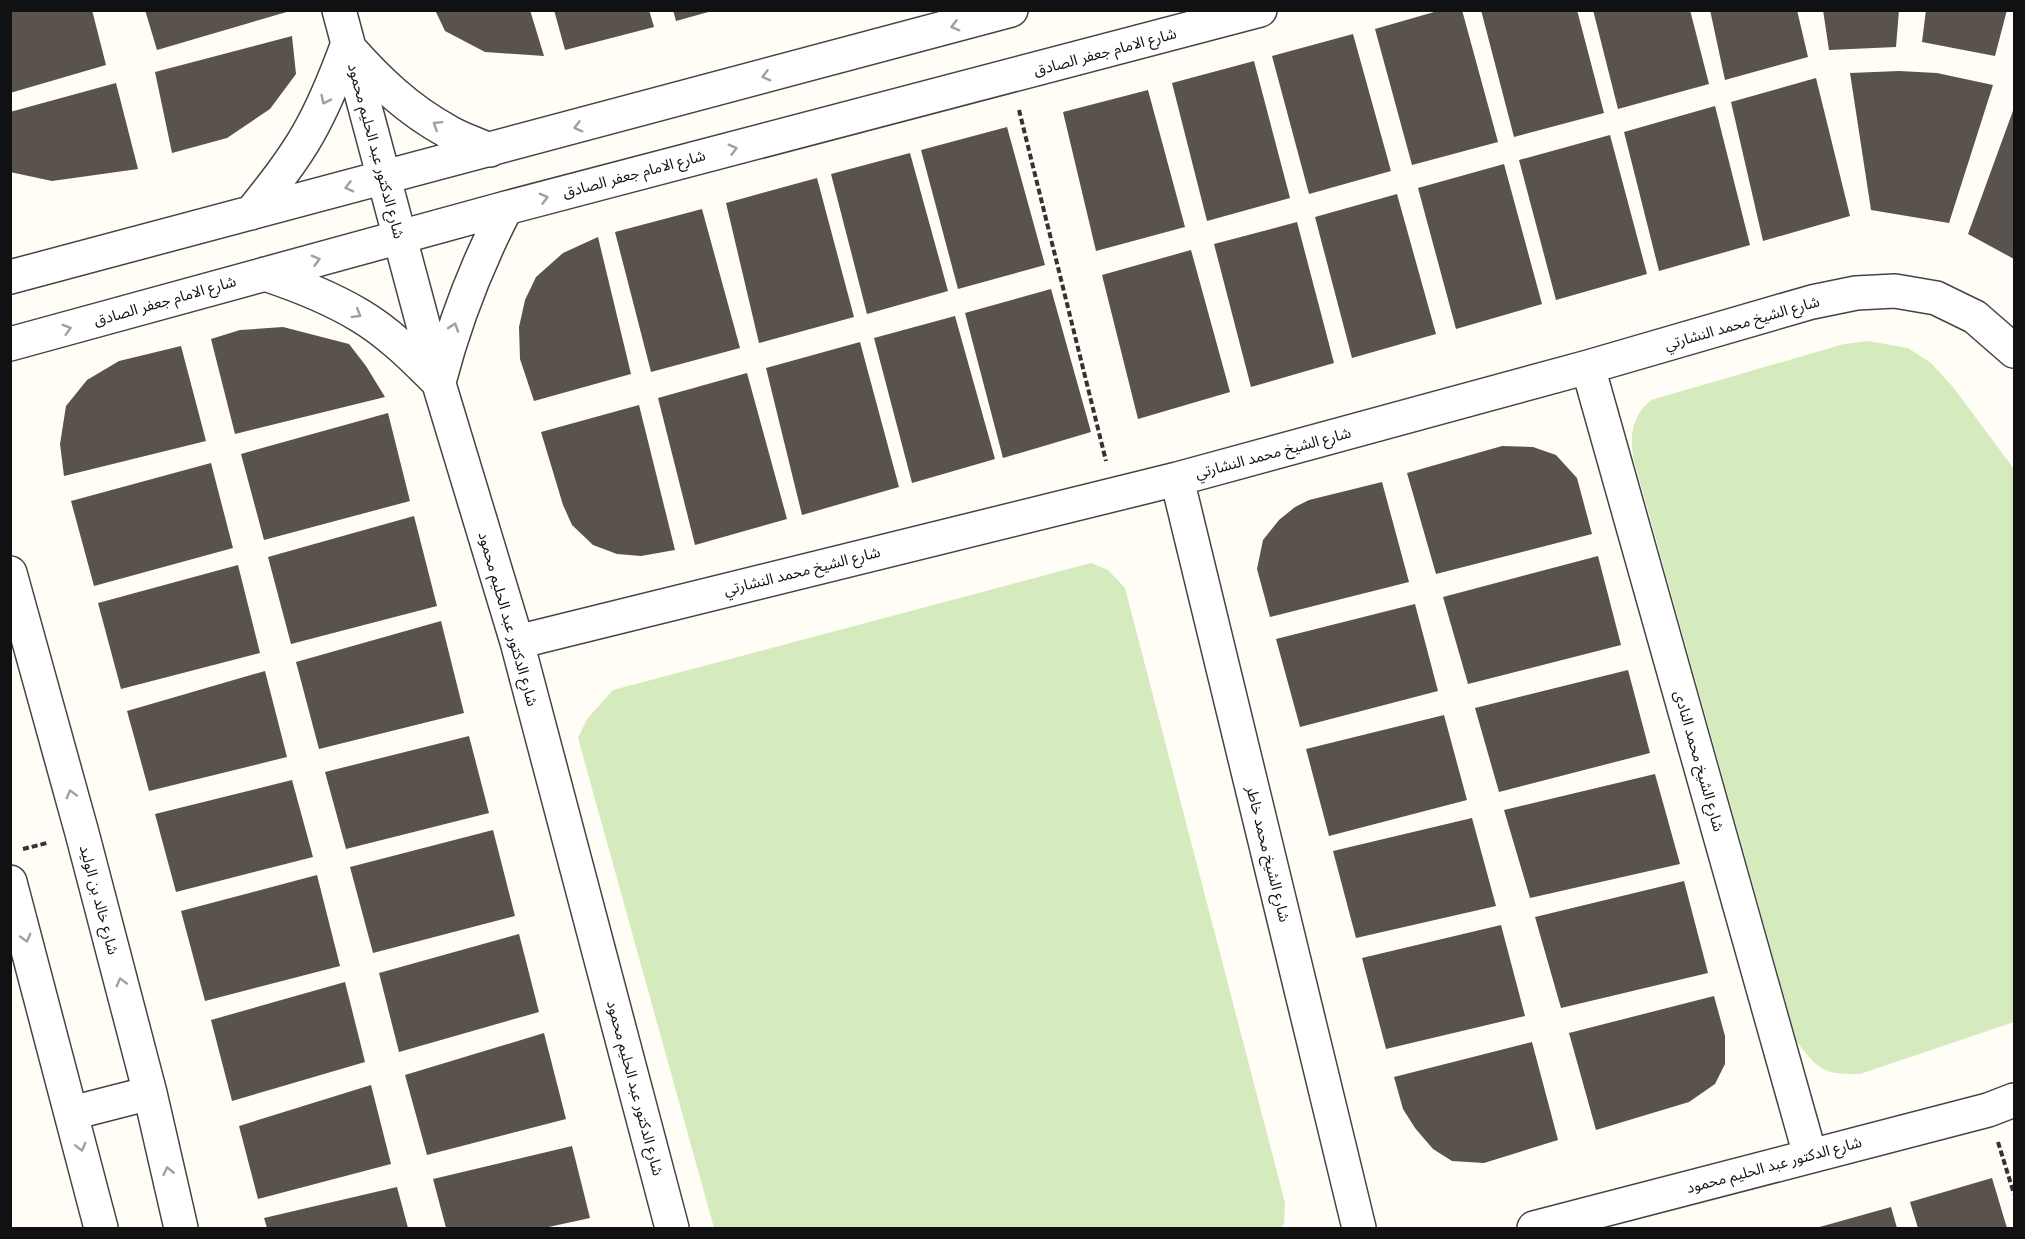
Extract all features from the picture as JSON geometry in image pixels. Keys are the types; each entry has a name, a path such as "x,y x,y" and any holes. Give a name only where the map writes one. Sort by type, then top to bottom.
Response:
{"street":[{"name":"شارع الدكتور عبد الحليم محمود","path":"339,10 439,384 516,642 672,1228"},
{"path":"10,277 1011,10"},
{"name":"شارع الامام جعفر الصادق","path":"10,344 506,208 1260,10"},
{"path":"251,213 282,175 308,134 330,91 347,46 376,80 410,109 448,132 490,150"},
{"path":"439,384 450,338 466,293 484,250 506,208"},
{"path":"265,274 315,291 360,315 402,347 439,384"},
{"name":"شارع الشيخ محمد النشارتي","path":"516,642 1177,479 1588,367 1812,302 1856,293 1895,291 1936,298 1975,317 2014,351"},
{"name":"شارع الشيخ محمد النادى","path":"1588,367 1810,1155"},
{"name":"شارع الشيخ محمد خاطر","path":"1177,479 1359,1228"},
{"name":"شارع خالد بن الوليد","path":"10,573 76,811 150,1093 181,1228"},
{"path":"10,882 101,1228"},
{"path":"72,1113 150,1093"},
{"name":"شارع الدكتور عبد الحليم محمود","path":"1534,1228 2001,1105"}],"path":[{"path":"1011,76 1114,494"},
{"path":"2001,1105 2014,1194"}],"green space":[{"path":"1868,341 1908,348 1931,363 1953,387 2014,469 2014,1022 1860,1074 1848,1074 1823,1069 1797,1042 1633,457 1632,433 1640,412 1651,400 1844,344"},
{"path":"1091,563 1108,570 1125,588 1285,1203 1284,1224 1280,1228 714,1228 578,738 587,719 613,690"}],"building":[{"path":"10,10 92,10 106,65 10,93"},
{"path":"145,10 290,10 290,11 157,50"},
{"path":"435,10 530,10 544,56 485,52 445,31"},
{"path":"554,10 649,10 654,27 565,50"},
{"path":"673,10 712,10 712,11 676,21"},
{"path":"1441,10 1462,10 1498,142 1412,165 1375,29"},
{"path":"1481,10 1577,10 1604,113 1514,137"},
{"path":"1593,10 1690,10 1709,84 1618,109"},
{"path":"1710,10 1797,10 1808,57 1725,80"},
{"path":"1823,10 1899,10 1896,47 1829,50"},
{"path":"1926,10 2007,10 1995,56 1922,42"},
{"path":"1353,34 1391,171 1309,194 1272,56"},
{"path":"292,36 296,74 270,109 227,138 172,153 155,72"},
{"path":"1254,61 1290,198 1207,221 1172,83"},
{"path":"1899,71 1937,73 1993,85 1949,223 1871,210 1850,73"},
{"path":"1816,78 1850,216 1763,241 1731,102"},
{"path":"116,83 138,169 52,181 10,172 10,112"},
{"path":"1148,90 1185,227 1096,251 1063,112"},
{"path":"1715,106 1750,245 1659,271 1624,132"},
{"path":"2014,108 2014,259 1968,234"},
{"path":"1007,127 1045,265 958,289 921,150"},
{"path":"1610,135 1647,274 1556,300 1519,160"},
{"path":"910,153 948,291 867,314 831,174"},
{"path":"1504,164 1542,304 1456,329 1418,188"},
{"path":"817,178 854,317 759,343 726,203"},
{"path":"1397,194 1436,334 1352,358 1315,217"},
{"path":"702,209 740,348 651,372 615,232"},
{"path":"1297,222 1334,363 1251,387 1214,244"},
{"path":"598,237 631,374 534,401 520,359 519,327 525,300 536,277 563,253"},
{"path":"1191,250 1230,392 1138,419 1102,275"},
{"path":"1051,289 1091,432 1003,458 965,313"},
{"path":"955,316 995,459 912,483 874,338"},
{"path":"283,327 349,344 385,397 235,434 211,339 240,330"},
{"path":"860,342 899,487 802,515 766,368"},
{"path":"181,346 206,441 64,476 60,444 66,406 87,380 119,361"},
{"path":"747,373 787,519 695,545 658,398"},
{"path":"639,405 675,550 641,556 617,554 593,545 572,525 563,505 541,432"},
{"path":"388,413 410,501 264,540 241,454"},
{"path":"1502,446 1533,447 1556,455 1577,478 1592,534 1436,574 1407,473"},
{"path":"211,463 233,548 94,586 71,501"},
{"path":"1382,482 1409,582 1270,617 1257,569 1263,540 1279,520 1295,507 1309,500"},
{"path":"414,516 437,606 291,644 268,557"},
{"path":"1598,556 1621,645 1468,684 1443,597"},
{"path":"238,565 260,653 121,689 98,603"},
{"path":"1415,604 1438,691 1300,727 1276,639"},
{"path":"441,621 464,713 319,749 296,662"},
{"path":"1628,670 1650,753 1499,792 1475,708"},
{"path":"265,671 287,757 149,791 127,711"},
{"path":"1444,715 1467,800 1329,836 1306,749"},
{"path":"469,736 489,813 346,849 325,772"},
{"path":"1655,774 1680,864 1530,898 1504,810"},
{"path":"292,780 313,857 176,892 155,814"},
{"path":"1472,818 1496,906 1356,938 1333,851"},
{"path":"493,830 515,916 373,953 350,867"},
{"path":"317,875 340,966 205,1001 181,911"},
{"path":"1684,881 1708,973 1561,1008 1535,917"},
{"path":"1501,925 1525,1016 1386,1049 1362,958"},
{"path":"519,934 539,1012 399,1052 379,973"},
{"path":"345,982 365,1062 232,1101 211,1020"},
{"path":"1714,996 1725,1036 1725,1064 1715,1084 1689,1102 1596,1130 1569,1033"},
{"path":"544,1033 566,1119 427,1155 405,1075"},
{"path":"1532,1042 1558,1140 1484,1163 1452,1161 1433,1149 1403,1109 1394,1077"},
{"path":"371,1085 391,1164 258,1199 239,1126"},
{"path":"572,1146 590,1218 544,1228 446,1228 433,1179"},
{"path":"1992,1178 2007,1228 1918,1228 1910,1202"},
{"path":"397,1187 408,1228 267,1228 264,1218"},
{"path":"1891,1207 1897,1228 1816,1228"}]}
